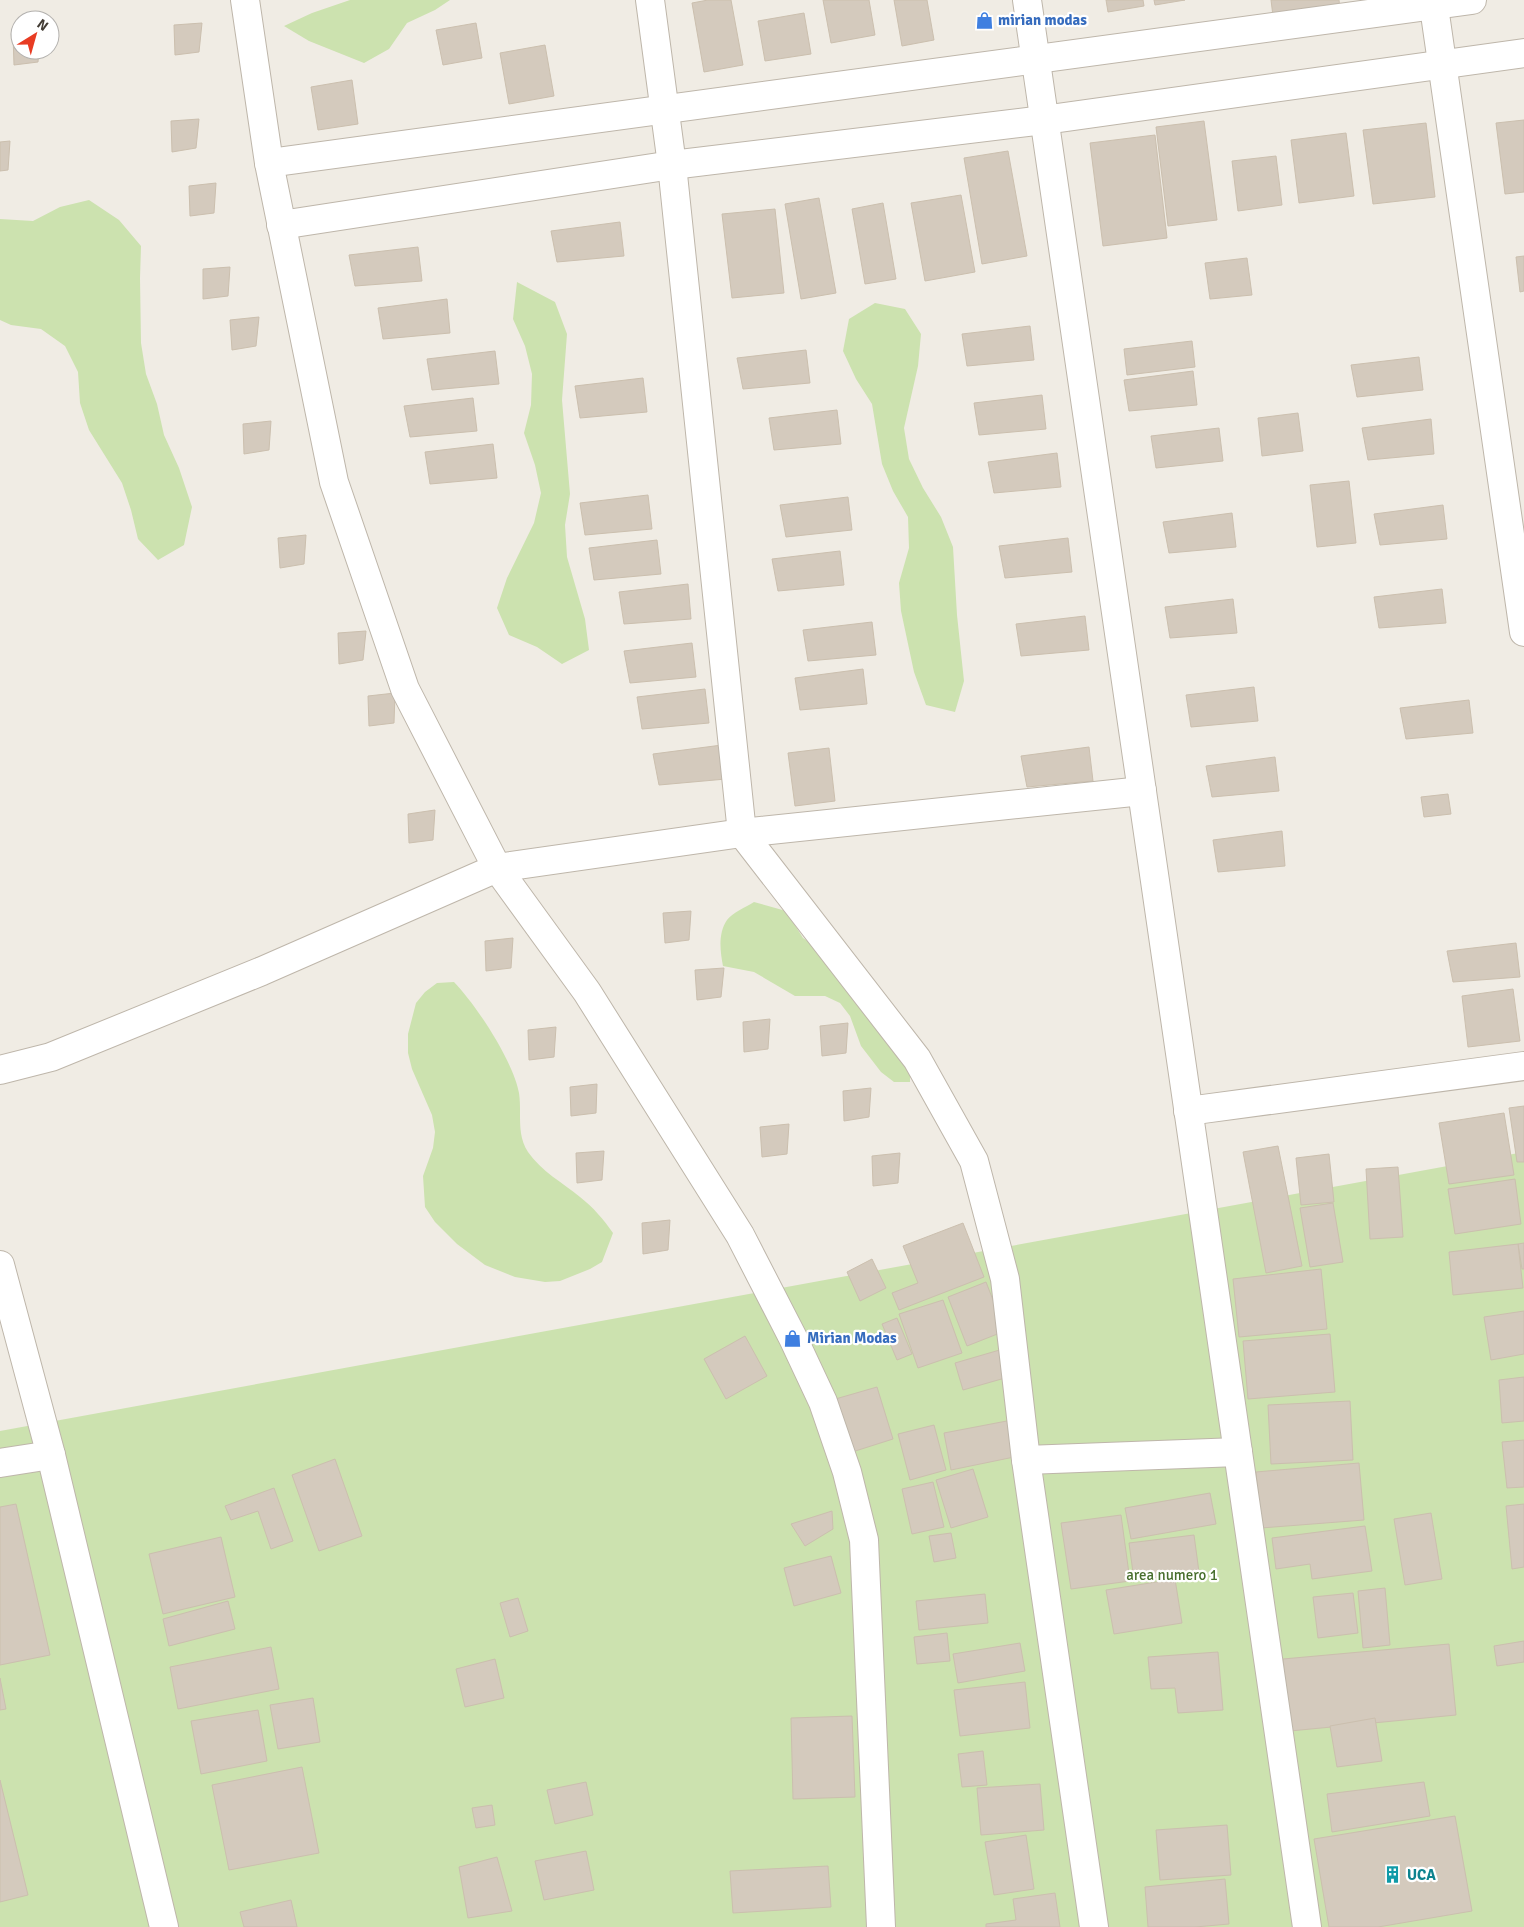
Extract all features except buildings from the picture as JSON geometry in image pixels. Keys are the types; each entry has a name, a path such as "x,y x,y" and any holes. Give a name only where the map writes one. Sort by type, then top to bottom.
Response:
{"street":[{"path":"245,0 269,163 334,482 405,689 497,868 587,992 740,1235 793,1338 823,1402 847,1472 864,1540 881,1927"},
{"path":"650,0 672,165 742,833 917,1059 974,1161 1005,1279 1026,1460 1094,1927"},
{"path":"1027,0 1307,1927"},
{"path":"269,163 1433,3 1472,0"},
{"path":"1433,3 1524,632"},
{"path":"281,225 672,165 1044,120 1524,53"},
{"path":"0,1070 51,1057 243,979 497,868 742,833 1142,791"},
{"path":"1188,1111 1524,1066"},
{"path":"0,1265 51,1456 164,1927"},
{"path":"1026,1460 1238,1452"},
{"path":"0,1463 51,1456"}],"green space":[{"path":"350,0 450,0 435,10 407,23 389,49 364,63 309,41 284,26 312,13"},
{"path":"89,200 119,220 141,246 141,343 146,374 157,404 164,435 179,468 192,507 184,545 158,560 138,539 122,483 89,430 80,403 78,372 65,346 41,329 11,325 0,320 0,219 33,221 60,207"},
{"path":"517,282 555,302 567,334 562,400 570,494 565,525 567,557 585,619 589,650 562,664 537,647 509,635 497,608 507,578 534,523 541,493 535,465 524,433 531,405 532,374 525,346 513,319"},
{"path":"875,303 905,309 921,334 918,366 904,428 909,459 923,488 941,517 953,547 957,615 964,681 955,712 926,705 914,672 901,611 899,583 909,548 908,517 893,491 882,464 872,404 856,379 843,351 849,319"},
{"path":"754,902 786,911 803,938 842,963 910,1067 910,1082 894,1082 881,1072 861,1046 850,1016 840,1003 825,996 795,996 754,972 723,966 720,942 724,925 732,915"},
{"path":"454,982 493,1034 510,1066 519,1093 522,1138 528,1152 546,1171 589,1205 613,1233 602,1262 590,1269 560,1281 545,1282 515,1277 485,1265 457,1244 435,1222 425,1207 423,1176 433,1148 435,1132 432,1115 412,1069 408,1053 408,1034 416,1003 425,992 437,983"},
{"name":"area numero 1","path":"1524,1152 1524,1927 0,1927 0,1431"}],"place":[{"name":"mirian modas","path":"984,20"},
{"name":"Mirian Modas","path":"793,1338"},
{"name":"UCA","path":"1393,1875"}]}
